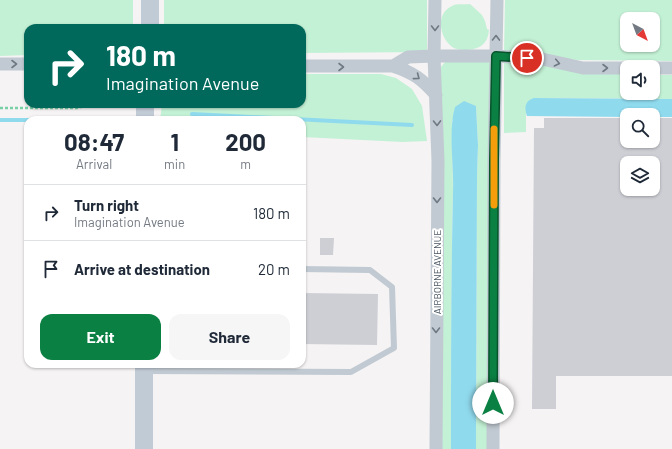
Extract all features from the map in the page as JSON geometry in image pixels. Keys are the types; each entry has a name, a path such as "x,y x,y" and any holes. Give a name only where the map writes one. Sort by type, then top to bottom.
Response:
{"street":[{"path":"139,0 139,24"},
{"path":"150,0 150,24"},
{"name":"AIRBORNE AVENUE","path":"435,0 434,56 438,161 436,449"},
{"path":"493,449 494,168 497,0"},
{"path":"393,66 408,57 496,56 542,59 582,68 620,68"},
{"path":"0,64 24,64"},
{"path":"306,66 393,66 411,72 436,94"},
{"path":"660,68 672,68"},
{"path":"144,368 144,449"}],"lane":[{"path":"144,368 351,372 394,348 392,287 370,270 306,269"}],"path":[{"path":"0,108 77,108"}],"green space":[{"path":"0,0 133,0 133,24 24,24 24,55 0,56"},
{"path":"164,0 427,0 427,52 306,53 306,24 164,24"},
{"path":"505,0 672,0 672,61 578,60 504,54"},
{"path":"470,4 482,15 487,29 489,30 488,35 485,42 480,47 467,50 456,49 446,41 443,36 441,19 447,9 452,6"},
{"path":"504,61 620,73 620,99 534,98 526,113 526,132 504,133"},
{"path":"445,62 490,63 489,449 476,449 478,145 476,106 452,120 453,190 451,449 439,449 441,67"},
{"path":"306,74 381,74 396,78 412,89 422,106 427,141 403,142 306,137 306,116 160,116 162,108 306,108"},
{"path":"660,75 672,75 672,99 660,99"}],"water":[{"path":"534,98 620,99 620,100 672,99 672,117 660,117 660,108 620,108 620,117 527,116 526,105"},
{"path":"464,101 476,106 478,145 476,449 451,449 452,126 455,107"}],"building":[{"path":"544,118 620,118 620,148 660,148 660,118 672,118 672,376 556,376 556,409 532,409 534,128 544,128"},
{"path":"320,238 334,238 333,255 320,255"},
{"path":"306,293 378,294 377,345 306,344"}],"waterway":[{"path":"192,114 232,116"},
{"path":"0,120 24,120"},
{"path":"306,120 412,125"}],"slow traffic":[{"path":"494,129 494,205"}],"route":[{"path":"493,403 496,56 527,58"}]}
